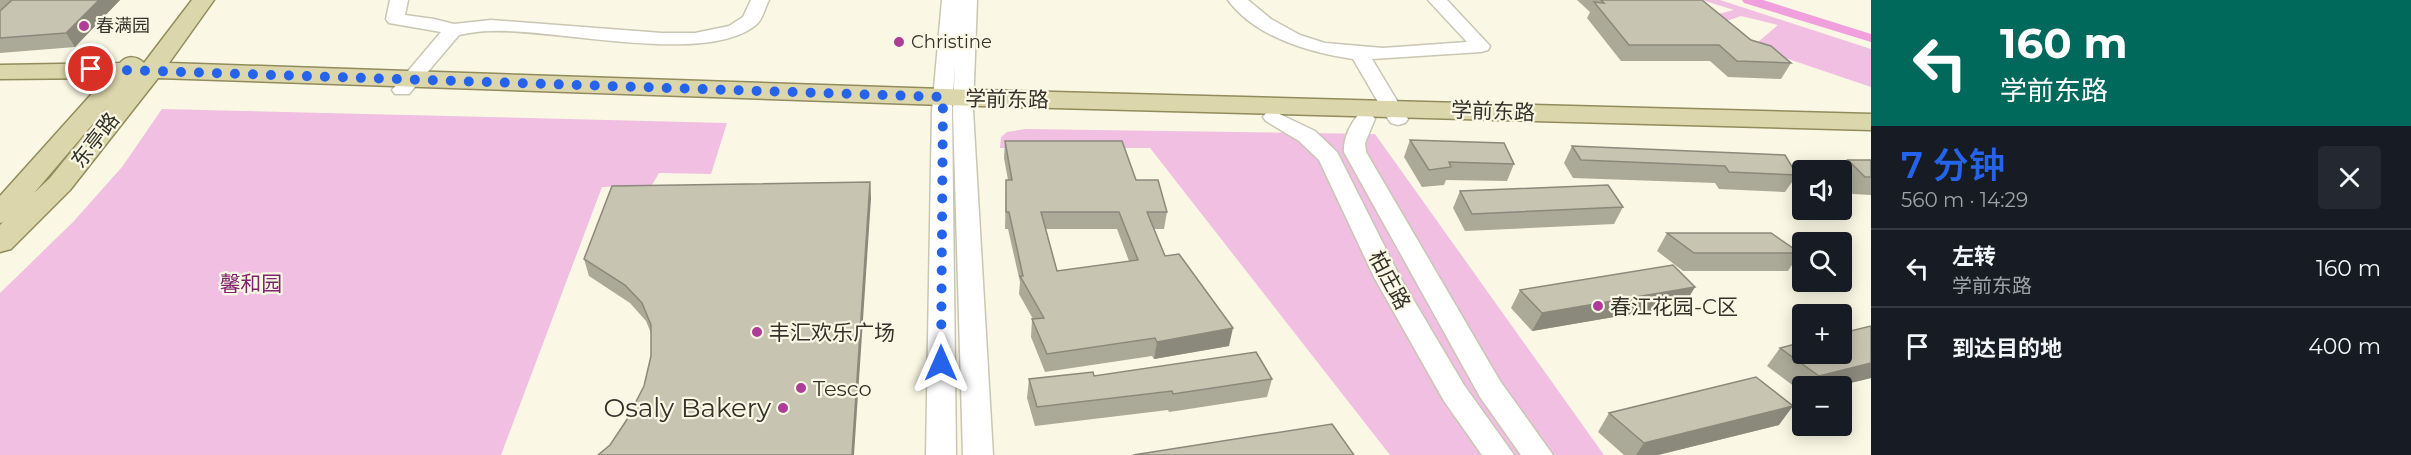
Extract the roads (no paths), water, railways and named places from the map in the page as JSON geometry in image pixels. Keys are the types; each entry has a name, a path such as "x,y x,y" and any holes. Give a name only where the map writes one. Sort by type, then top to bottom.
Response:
{"main road":[{"name":"东亭路","path":"0,242 60,184 182,0"},
{"name":"东亭路","path":"0,214 133,77 203,0"},
{"name":"学前东路","path":"0,72 1273,117 1365,119 1395,114 1871,132"},
{"name":"学前东路","path":"0,83 133,77"},
{"name":"学前东路","path":"953,104 1871,122"}],"street":[{"path":"399,0 395,19 434,24 453,30 491,25 695,39 735,30 751,20 760,0"},
{"path":"951,0 953,104 978,455"},
{"path":"940,455 953,104 968,0"},
{"path":"1237,0 1246,9 1289,38 1312,48 1360,56 1481,46 1437,0"},
{"path":"406,85 453,30"},
{"path":"1360,56 1395,114"},
{"name":"柏庄路","path":"1273,117 1307,136 1329,157 1387,277 1454,393 1499,455"},
{"name":"柏庄路","path":"1365,119 1354,143 1354,152 1490,389 1538,455"}],"waterway":[{"path":"1749,0 1871,38"}],"place":[{"name":"春满园","path":"84,26"},
{"name":"Christine","path":"899,42"},
{"name":"春江花园-C区","path":"1598,306"},
{"name":"丰汇欢乐广场","path":"757,332"},
{"name":"Tesco","path":"801,388"},
{"name":"Osaly Bakery","path":"783,408"}],"park label":[{"name":"馨和园","path":"251,283"}]}
